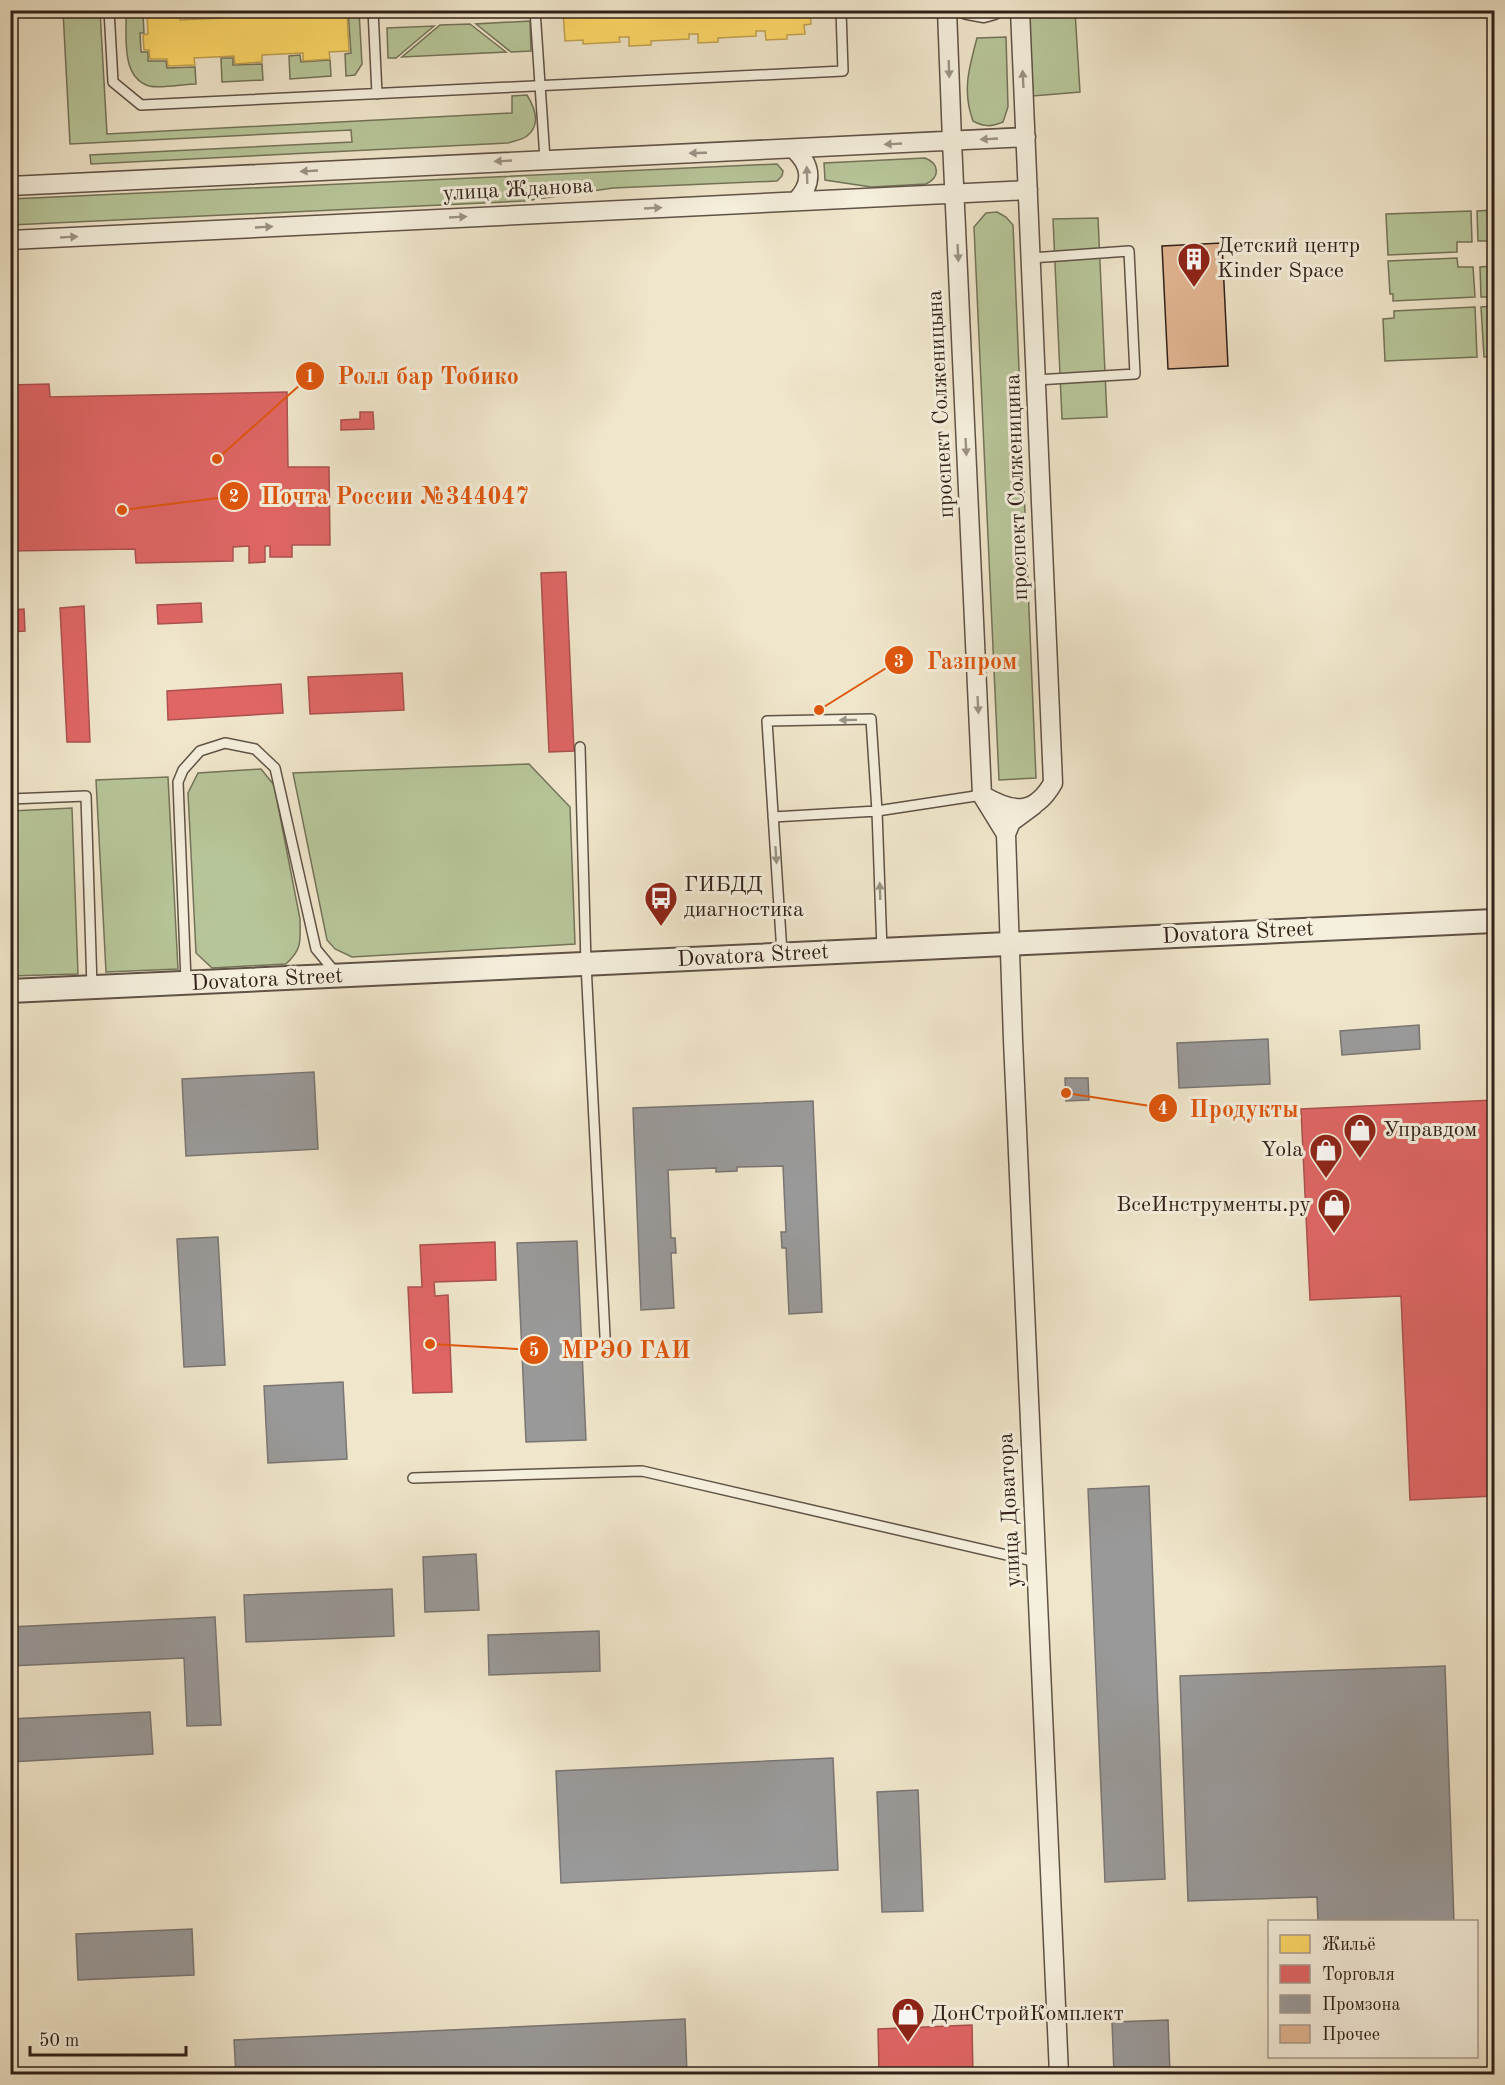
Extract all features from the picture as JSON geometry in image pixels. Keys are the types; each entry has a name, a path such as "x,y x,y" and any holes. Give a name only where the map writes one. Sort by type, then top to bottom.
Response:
{"street":[{"name":"проспект Солженицына","path":"947,10 982,795 1006,834"},
{"path":"967,10 983,13 994,10"},
{"path":"1020,10 1028,190"},
{"name":"улица Жданова","path":"10,186 544,159 795,150 1026,137"},
{"path":"795,150 806,163 810,175 803,194 796,201"},
{"name":"улица Жданова","path":"10,240 1028,190"},
{"name":"проспект Солженицина","path":"1028,190 1053,783 1044,797 1035,805"},
{"path":"982,795 1005,807 1019,808 1035,805"},
{"path":"1009,944 1006,834 1011,822 1035,805"},
{"name":"Dovatora Street","path":"10,991 1494,921"},
{"name":"улица Доватора","path":"1009,944 1059,2074"}],"lane":[{"path":"110,10 113,82 141,105 843,71 841,10"},
{"path":"373,10 377,94"},
{"path":"535,10 544,159"},
{"path":"1031,258 1129,251 1136,374 1036,380"},
{"path":"782,955 766,721 871,719 882,950"},
{"path":"186,983 178,782 183,770 200,751 225,743 255,749 275,768 316,949 338,976"},
{"path":"580,747 586,964 604,1336"},
{"path":"773,817 877,811 982,795"},
{"path":"10,799 86,796 92,987"},
{"path":"413,1478 642,1471 1037,1562"}],"green space":[{"path":"63,11 100,11 107,134 512,113 512,96 527,95 534,111 534,127 525,137 508,143 91,164 90,155 352,142 351,130 70,144"},
{"path":"126,11 139,11 139,15 143,15 144,33 140,33 141,52 148,52 148,61 166,61 167,68 195,67 196,84 154,87 140,81 133,74 127,54"},
{"path":"348,11 359,11 362,64 355,75 346,76 345,54 351,53"},
{"path":"1029,11 1075,11 1080,92 1033,96"},
{"path":"530,21 531,51 511,52 476,24"},
{"path":"470,24 506,52 402,57 440,25"},
{"path":"434,26 396,58 388,58 387,28"},
{"path":"1006,37 1008,107 1003,122 984,125 973,121 967,89 977,38"},
{"path":"300,55 301,62 330,60 331,76 290,79 289,56"},
{"path":"221,58 233,58 233,65 262,64 263,80 222,82"},
{"path":"925,158 936,167 934,178 926,184 871,187 825,180 824,163"},
{"path":"777,164 783,171 777,181 613,188 524,201 11,225 11,199"},
{"path":"1494,210 1494,241 1478,241 1477,211"},
{"path":"1471,211 1472,242 1457,242 1457,252 1388,255 1386,214"},
{"path":"997,212 1013,225 1036,778 999,780 974,227 986,213"},
{"path":"1098,218 1107,417 1062,419 1053,219"},
{"path":"1457,258 1458,267 1473,267 1475,297 1393,301 1393,294 1390,294 1388,261"},
{"path":"1494,266 1494,297 1481,297 1480,267"},
{"path":"1494,306 1494,356 1484,357 1481,307"},
{"path":"1475,307 1477,357 1385,361 1383,319 1394,318 1394,311"},
{"path":"529,764 570,807 575,944 352,957 335,949 327,940 293,773"},
{"path":"261,769 274,785 300,919 298,949 286,964 212,968 196,953 188,793 198,773"},
{"path":"168,777 178,969 106,972 96,780"},
{"path":"72,808 78,974 11,976 11,811"}],"building: Жильё":[{"path":"143,10 180,10 180,20 221,18 221,15 230,14 230,10 251,10 252,13 269,12 269,15 288,14 288,11 347,11 349,51 329,52 330,59 303,61 303,53 262,55 262,62 235,64 234,56 194,58 195,65 168,66 167,59 150,59 149,50 144,50 143,35 148,34 147,12"},
{"path":"563,10 810,10 811,24 804,25 805,34 787,35 787,39 766,40 765,31 756,31 756,36 718,38 718,42 698,43 698,34 689,34 689,39 651,41 651,45 629,46 629,37 619,37 620,42 583,44 583,40 565,41"}],"building: Торговля":[{"path":"49,384 50,397 287,392 288,467 329,467 330,545 292,545 292,557 270,557 270,546 265,546 265,562 249,563 249,546 233,547 233,561 136,563 135,549 10,551 10,385"},
{"path":"360,412 373,412 374,429 341,430 341,420 360,419"},
{"path":"566,572 574,751 549,752 541,573"},
{"path":"201,603 202,622 158,624 157,605"},
{"path":"84,606 90,742 67,742 60,608"},
{"path":"24,609 25,631 10,632 10,610"},
{"path":"402,673 404,710 310,714 308,677"},
{"path":"281,684 283,713 168,720 167,691"},
{"path":"1494,1100 1494,1496 1410,1500 1401,1296 1310,1300 1301,1109"},
{"path":"495,1242 496,1280 434,1282 435,1296 448,1295 452,1392 413,1393 408,1287 422,1287 420,1245"},
{"path":"972,2025 973,2074 879,2074 878,2029"}],"building: Промзона":[{"path":"1419,1025 1420,1049 1342,1055 1340,1031"},
{"path":"1268,1039 1270,1084 1179,1088 1177,1043"},
{"path":"314,1072 318,1149 186,1156 182,1079"},
{"path":"1065,1078 1088,1078 1089,1100 1066,1101"},
{"path":"813,1101 822,1312 789,1314 786,1248 782,1248 781,1232 786,1232 783,1166 737,1167 737,1171 716,1172 716,1168 668,1170 671,1238 675,1238 676,1253 671,1253 674,1308 641,1310 633,1108"},
{"path":"218,1237 225,1365 184,1367 177,1239"},
{"path":"577,1241 586,1440 526,1442 517,1243"},
{"path":"343,1382 347,1459 268,1463 264,1386"},
{"path":"1149,1486 1165,1879 1105,1882 1088,1489"},
{"path":"476,1554 479,1610 425,1612 423,1557"},
{"path":"392,1589 394,1636 246,1642 244,1595"},
{"path":"215,1617 221,1725 187,1726 184,1658 10,1666 10,1627"},
{"path":"599,1631 600,1671 489,1675 488,1635"},
{"path":"1445,1666 1454,1920 1318,1920 1317,1897 1188,1901 1180,1676"},
{"path":"150,1712 153,1754 10,1762 10,1719"},
{"path":"833,1758 838,1870 561,1883 556,1771"},
{"path":"918,1790 923,1911 882,1912 877,1792"},
{"path":"192,1929 194,1975 78,1980 76,1934"},
{"path":"685,2019 687,2074 236,2074 234,2040"},
{"path":"1168,2020 1170,2074 1114,2074 1112,2022"}],"building: Прочее":[{"name":"Детский центр Kinder Space","path":"1222,243 1228,366 1168,369 1162,246"}],"place":[{"name":"Детский центр Kinder Space","path":"1194,288"},
{"name":"Ролл бар Тобико","path":"217,459"},
{"name":"Почта России №344047","path":"122,510"},
{"name":"Газпром","path":"819,710"},
{"name":"ГИБДД диагностика","path":"661,927"},
{"name":"Продукты","path":"1066,1093"},
{"name":"Управдом","path":"1360,1159"},
{"name":"Yola","path":"1326,1179"},
{"name":"ВсеИнструменты.ру","path":"1334,1234"},
{"name":"МРЭО ГАИ","path":"430,1344"},
{"name":"ДонСтройКомплект","path":"908,2043"}]}
